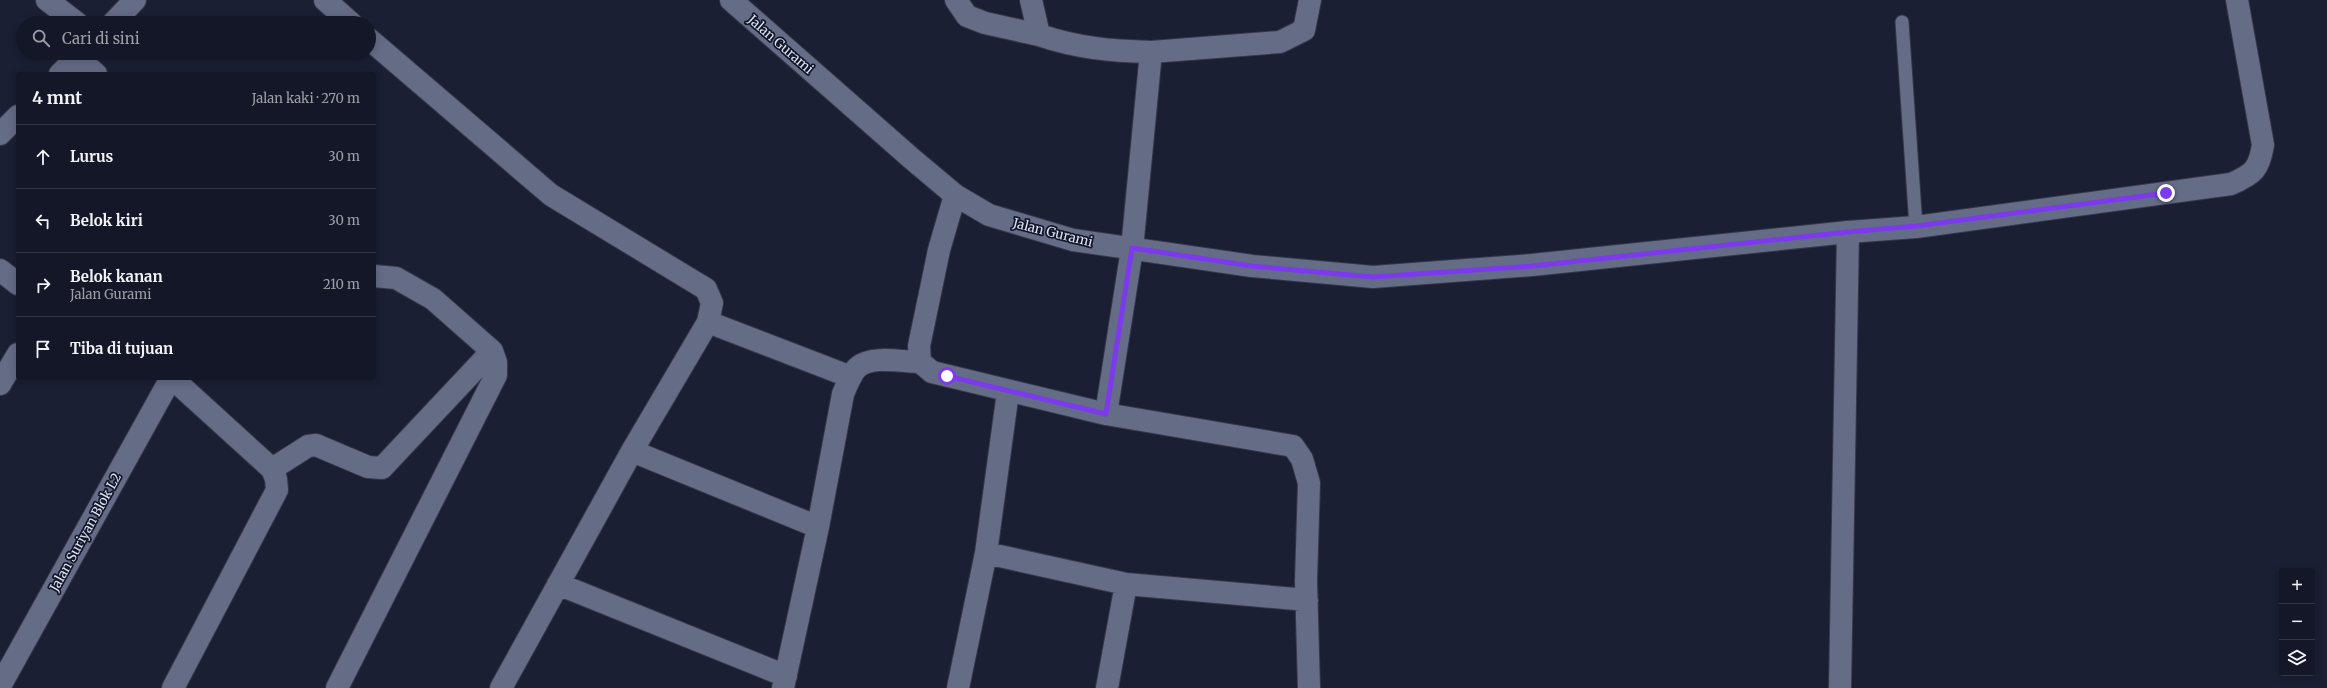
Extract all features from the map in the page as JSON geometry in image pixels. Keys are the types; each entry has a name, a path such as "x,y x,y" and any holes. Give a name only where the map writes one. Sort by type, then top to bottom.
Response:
{"street":[{"path":"47,0 68,16"},
{"path":"325,0 343,16"},
{"name":"Jalan Gurami","path":"731,0 955,195 989,215 1073,240 1252,266 1373,277 1532,266 1916,226 2231,184 2250,176 2260,162 2263,145 2237,0"},
{"path":"956,0 968,16 985,23 1039,35 1060,42 1106,51 1150,52 1280,42 1304,30 1310,0"},
{"path":"1031,0 1039,35"},
{"path":"119,16 132,2"},
{"path":"376,45 551,195 706,289 712,303 708,322 632,451 501,688"},
{"path":"1106,414 1132,248 1150,52"},
{"path":"62,72 74,60"},
{"path":"83,60 94,72"},
{"path":"0,134 16,118"},
{"path":"920,362 919,346 939,250 955,195"},
{"path":"1840,688 1848,232"},
{"path":"0,270 16,282"},
{"path":"337,688 496,375 496,362 492,351 433,300 396,278 376,276"},
{"path":"708,322 851,377"},
{"path":"272,469 308,446 316,445 368,467 382,468 492,351"},
{"path":"0,384 16,357"},
{"path":"558,584 785,682 818,527 843,394 851,377 859,367 872,361 920,362 932,372 1008,392 1106,414 1293,446 1302,459 1309,483 1307,600 1309,688"},
{"name":"Jalan Suriyan Blok L2","path":"0,686 170,380"},
{"path":"173,380 272,469 276,479 277,490 173,688"},
{"path":"958,688 986,553 1008,392"},
{"path":"632,451 818,527"},
{"path":"986,553 1126,584 1307,600"},
{"path":"1107,688 1126,584"}],"lane":[{"path":"1902,22 1916,226"}],"route":[{"path":"947,376 1008,392 1106,414 1132,248 1252,266 1373,277 1532,266 1651,252 1916,226 2166,193"}]}
